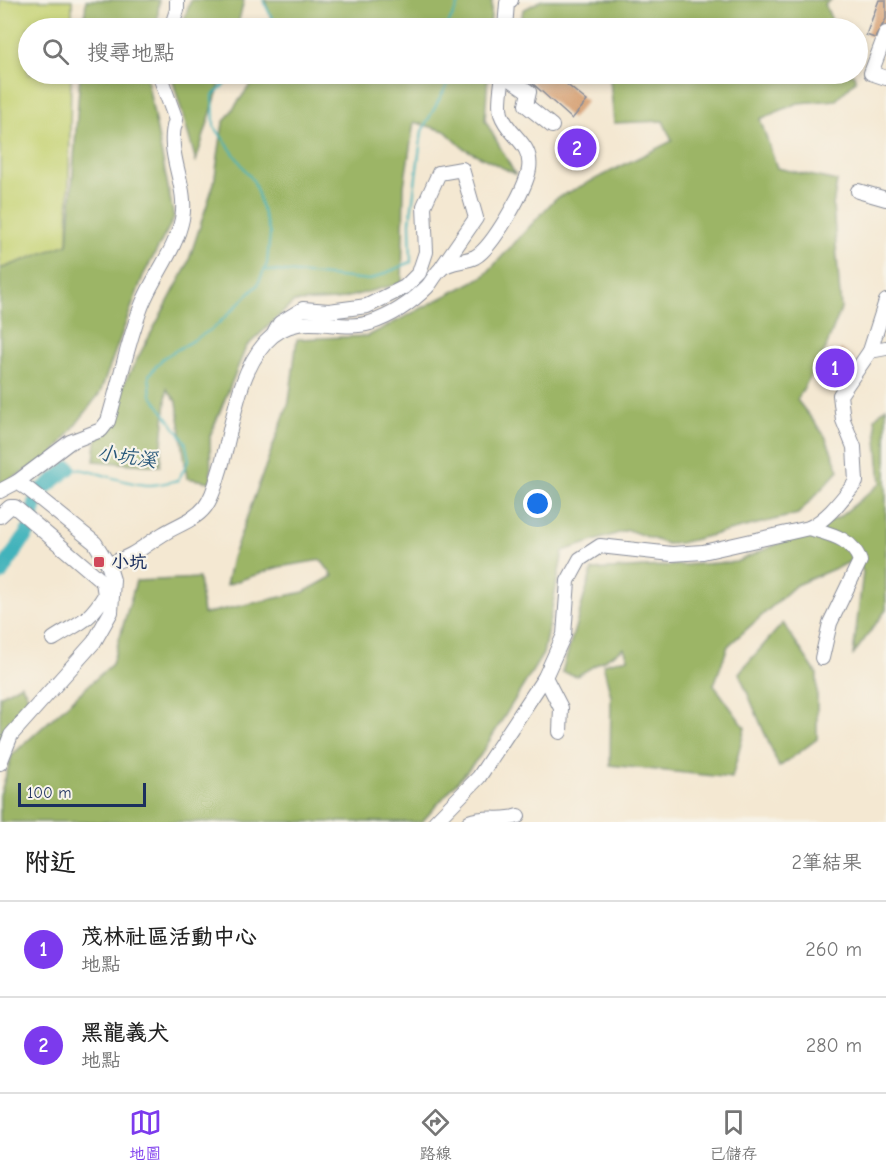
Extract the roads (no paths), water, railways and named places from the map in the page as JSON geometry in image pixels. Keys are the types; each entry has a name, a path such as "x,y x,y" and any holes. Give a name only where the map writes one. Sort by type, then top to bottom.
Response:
{"street":[{"path":"174,18 177,0"},
{"path":"506,18 507,3 511,0"},
{"path":"886,33 871,73 886,78"},
{"path":"0,509 13,487 70,442 101,430 108,421 141,308 169,257 182,218 183,191 174,155 172,131 176,120 163,84"},
{"path":"442,267 476,257 488,244 525,186 529,167 526,147 501,113 502,84"},
{"path":"517,84 529,92 526,105 552,126"},
{"path":"108,564 131,557 206,506 227,449 241,389 252,361 280,323 303,309 329,311 366,306 405,287 419,273 426,252 424,206 439,173 462,169 476,218 428,286 399,310 368,324 308,321 273,334"},
{"path":"858,191 886,199"},
{"path":"435,822 479,777 545,677 564,635 568,580 580,559 600,546 672,554 703,552 809,528 820,522 856,482 854,447 843,420 840,395 870,351 886,301"},
{"path":"870,351 886,348"},
{"path":"13,487 52,506 94,543 108,564 113,580 109,595 87,620 53,639"},
{"path":"0,516 10,507 15,507 103,582 109,595 111,612 94,642 11,735 0,763"},
{"path":"809,528 839,537 856,549 860,561 830,623 822,658"},
{"path":"545,677 561,708 560,732"},
{"path":"469,822 481,817 510,820 518,816"}],"waterway":[{"name":"小坑溪","path":"263,0 272,18"},
{"name":"小坑溪","path":"451,18 461,0"},
{"name":"小坑溪","path":"69,468 128,482 152,485 178,480 189,460 185,441 151,395 149,375 163,358 214,328 257,286 267,264 270,234 254,182 214,126 213,95 225,84"},
{"name":"小坑溪","path":"265,270 370,280 411,262 410,222 422,131 448,84"},
{"name":"小坑溪","path":"33,514 38,493 69,468"},
{"name":"小坑溪","path":"0,574 30,529"}],"place":[{"name":"黑龍義犬","path":"577,148"},
{"name":"茂林社區活動中心","path":"835,368"},
{"name":"小坑","path":"99,562"}]}
